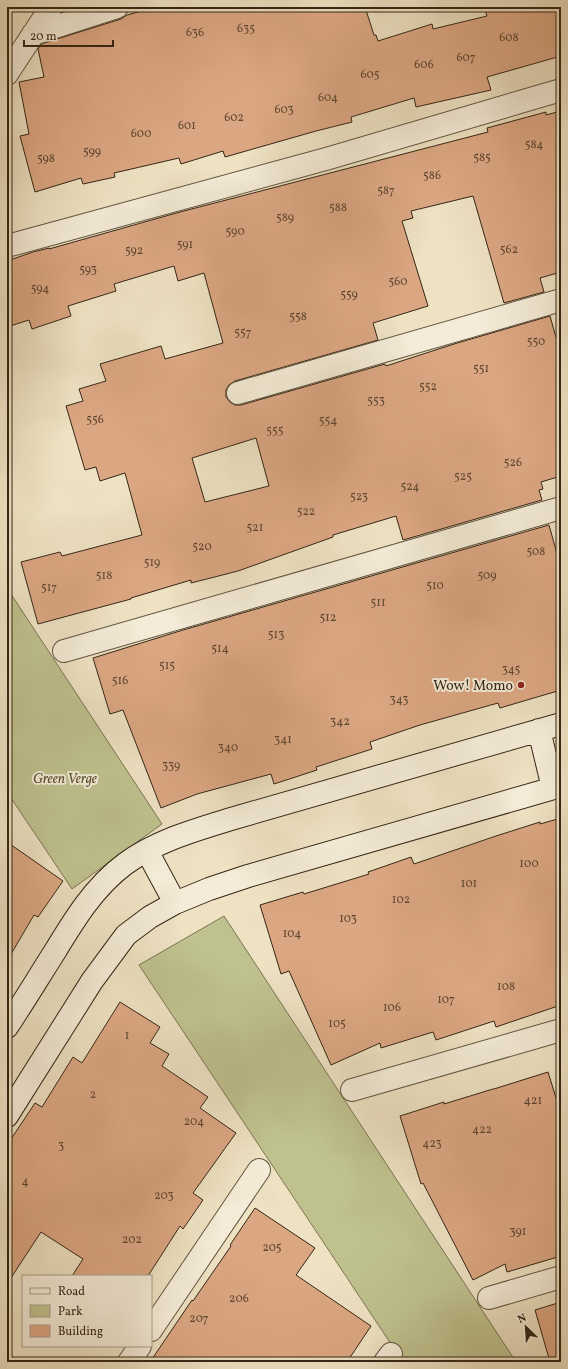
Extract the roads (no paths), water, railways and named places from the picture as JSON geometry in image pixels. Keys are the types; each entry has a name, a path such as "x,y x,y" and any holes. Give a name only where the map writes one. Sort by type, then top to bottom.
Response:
{"street":[{"path":"7,74 51,7"},
{"path":"33,34 117,7"},
{"path":"7,246 326,159 561,90"},
{"path":"238,393 561,300"},
{"path":"64,651 561,508"},
{"path":"7,1027 79,911 111,876 126,863 147,851 188,833 231,819 561,724"},
{"path":"7,1116 92,981 126,935 150,916 175,903 209,889 248,876 557,787 539,730"},
{"path":"147,851 175,903"},
{"path":"352,1090 561,1030"},
{"path":"152,1329 259,1170"},
{"path":"489,1298 561,1277"},
{"path":"130,1362 139,1347"}],"place":[{"name":"Wow! Momo","path":"521,685"}],"park label":[{"name":"Green Verge","path":"65,778"}]}
